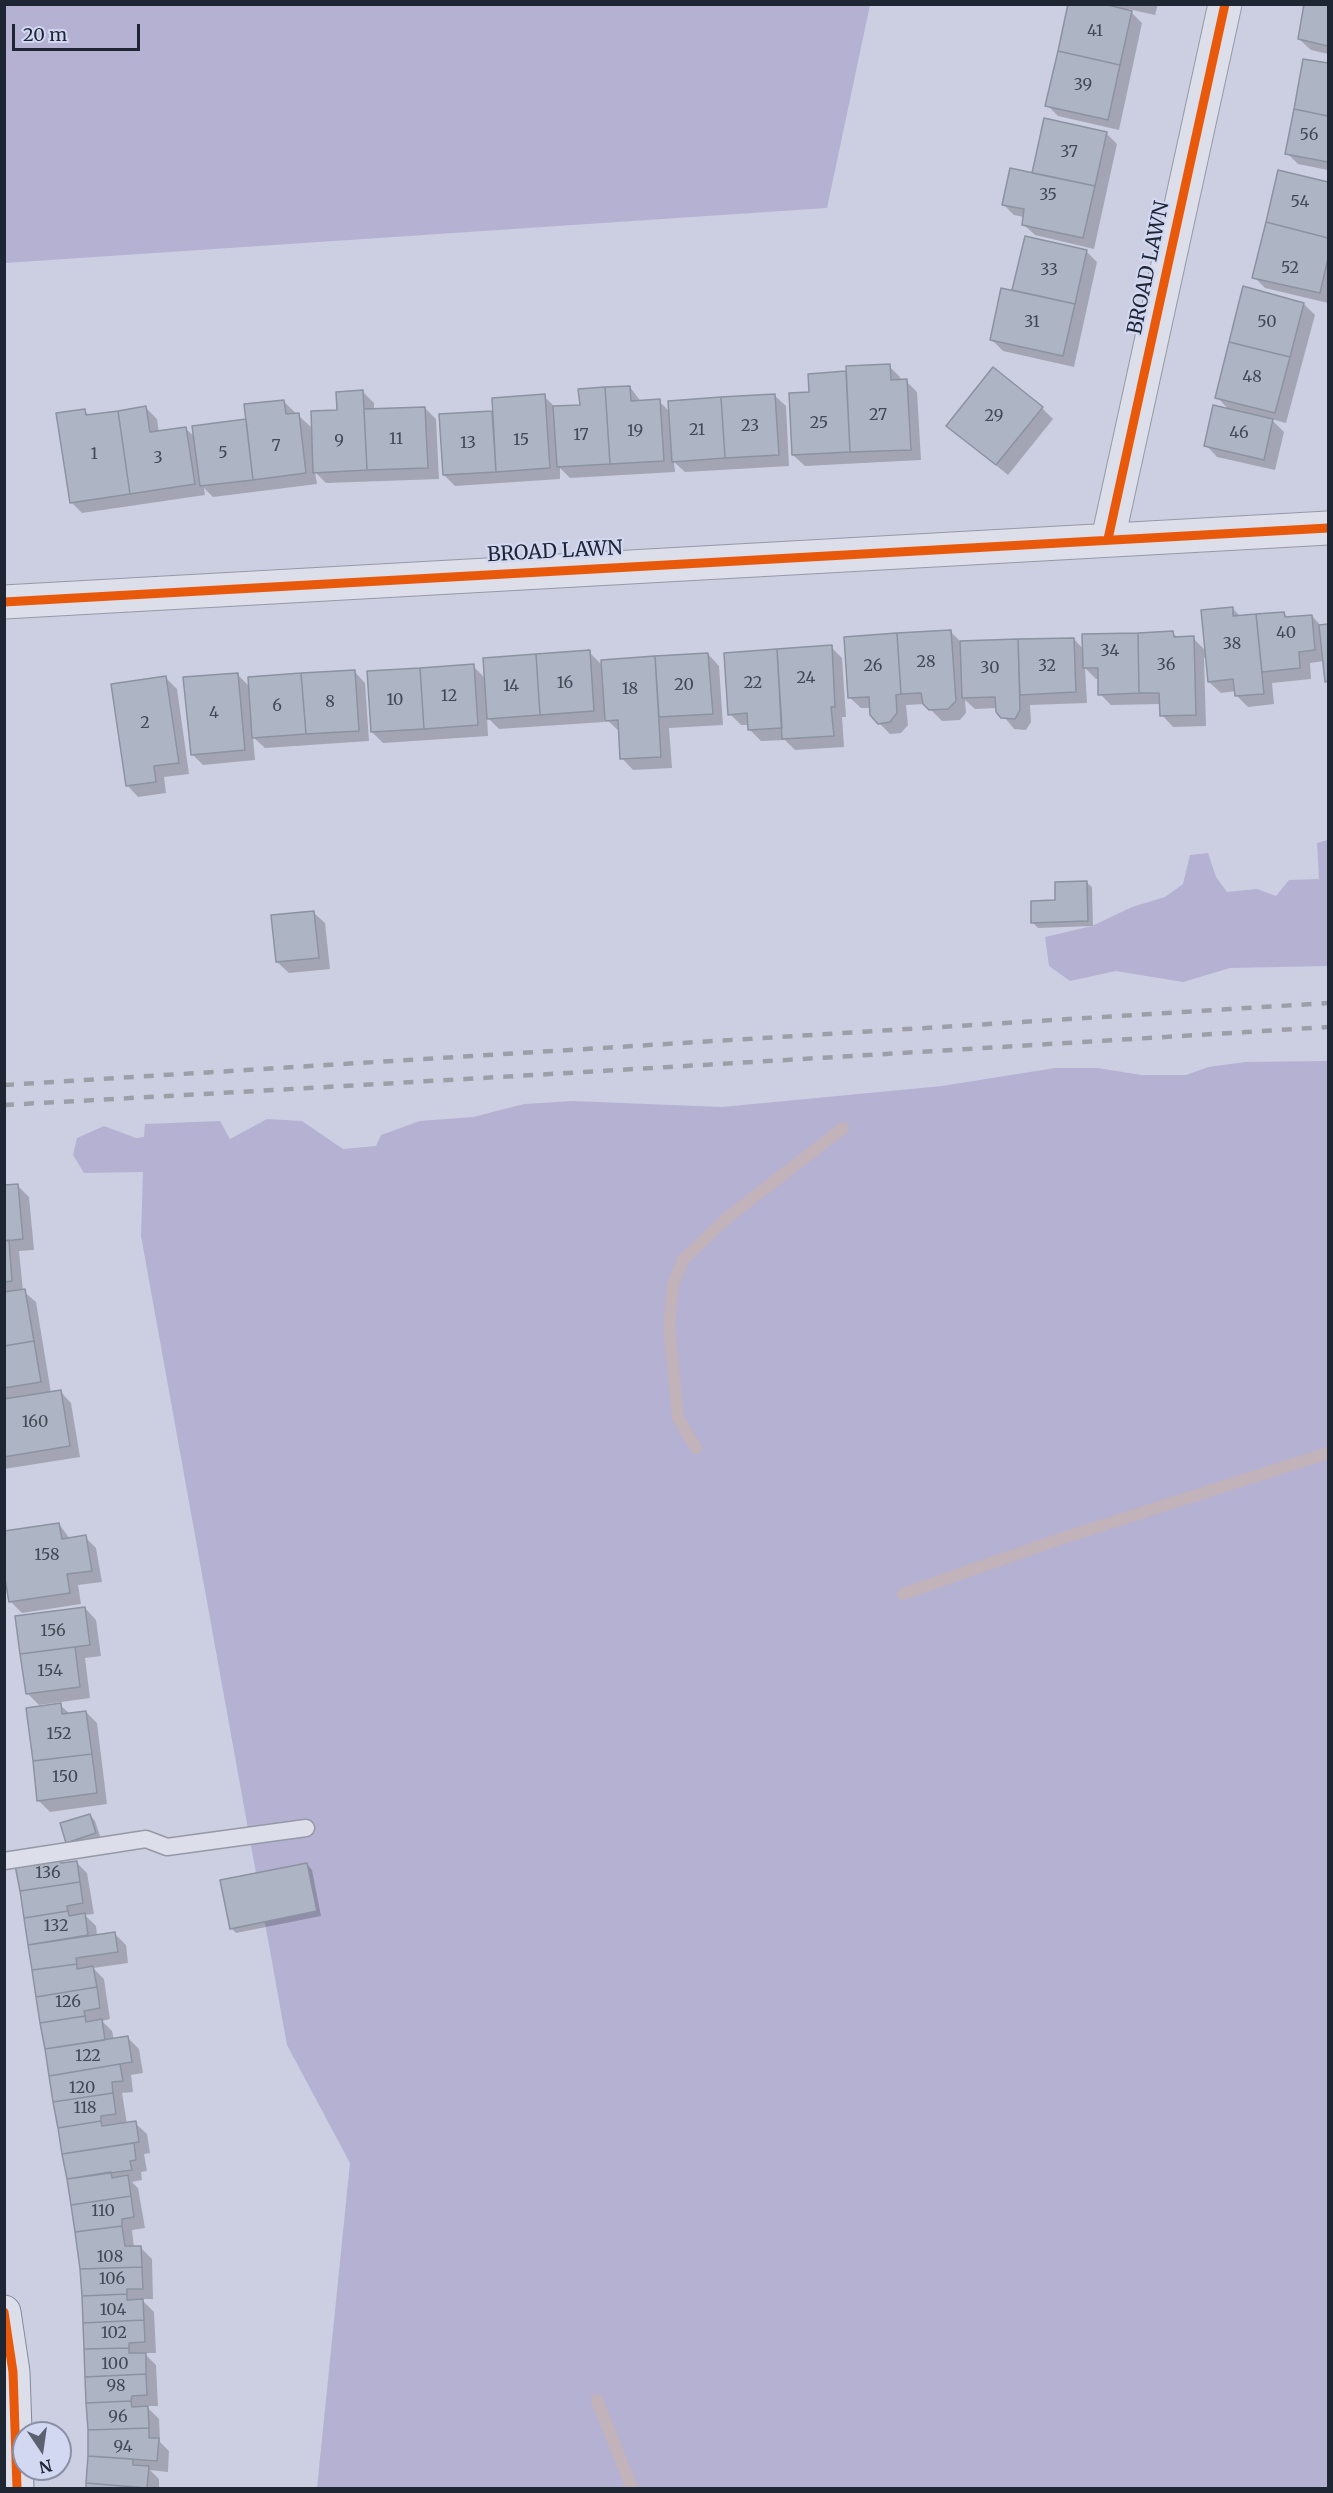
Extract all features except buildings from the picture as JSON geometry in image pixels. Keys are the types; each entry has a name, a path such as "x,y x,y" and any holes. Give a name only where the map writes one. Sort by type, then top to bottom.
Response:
{"street":[{"name":"BROAD LAWN","path":"1108,539 1224,4"},
{"name":"BROAD LAWN","path":"4,602 1329,528"},
{"path":"4,2312 13,2372 17,2488"}],"lane":[{"path":"4,1861 146,1839 167,1847 306,1828"}],"shaded area":[{"path":"5,4 870,5 827,208 5,263"},
{"path":"1328,840 1328,966 1230,968 1183,982 1116,971 1070,981 1049,966 1045,937 1092,926 1132,907 1165,897 1183,884 1190,855 1208,853 1216,877 1227,892 1257,889 1276,896 1289,880 1319,879 1317,843"},
{"path":"1328,1061 1328,2488 317,2488 350,2163 287,2045 141,1236 143,1172 84,1173 73,1155 77,1138 104,1126 136,1138 144,1137 145,1124 220,1121 230,1139 267,1119 302,1121 343,1149 376,1146 381,1135 420,1121 473,1117 524,1104 573,1101 722,1107 942,1086 1055,1068 1098,1068 1141,1075 1186,1075 1208,1067 1245,1062"}],"waterway":[{"path":"696,1448 678,1418 669,1326 673,1284 683,1260 727,1218 843,1128"},
{"path":"903,1594 1060,1539 1328,1453"},
{"path":"597,2400 632,2488"}],"railway":[{"path":"4,1085 1328,1003"},
{"path":"4,1105 1328,1027"}],"cycle path":[{"path":"1108,539 1225,4"},
{"path":"4,602 1328,528"},
{"path":"4,2312 13,2372 17,2488"}]}
